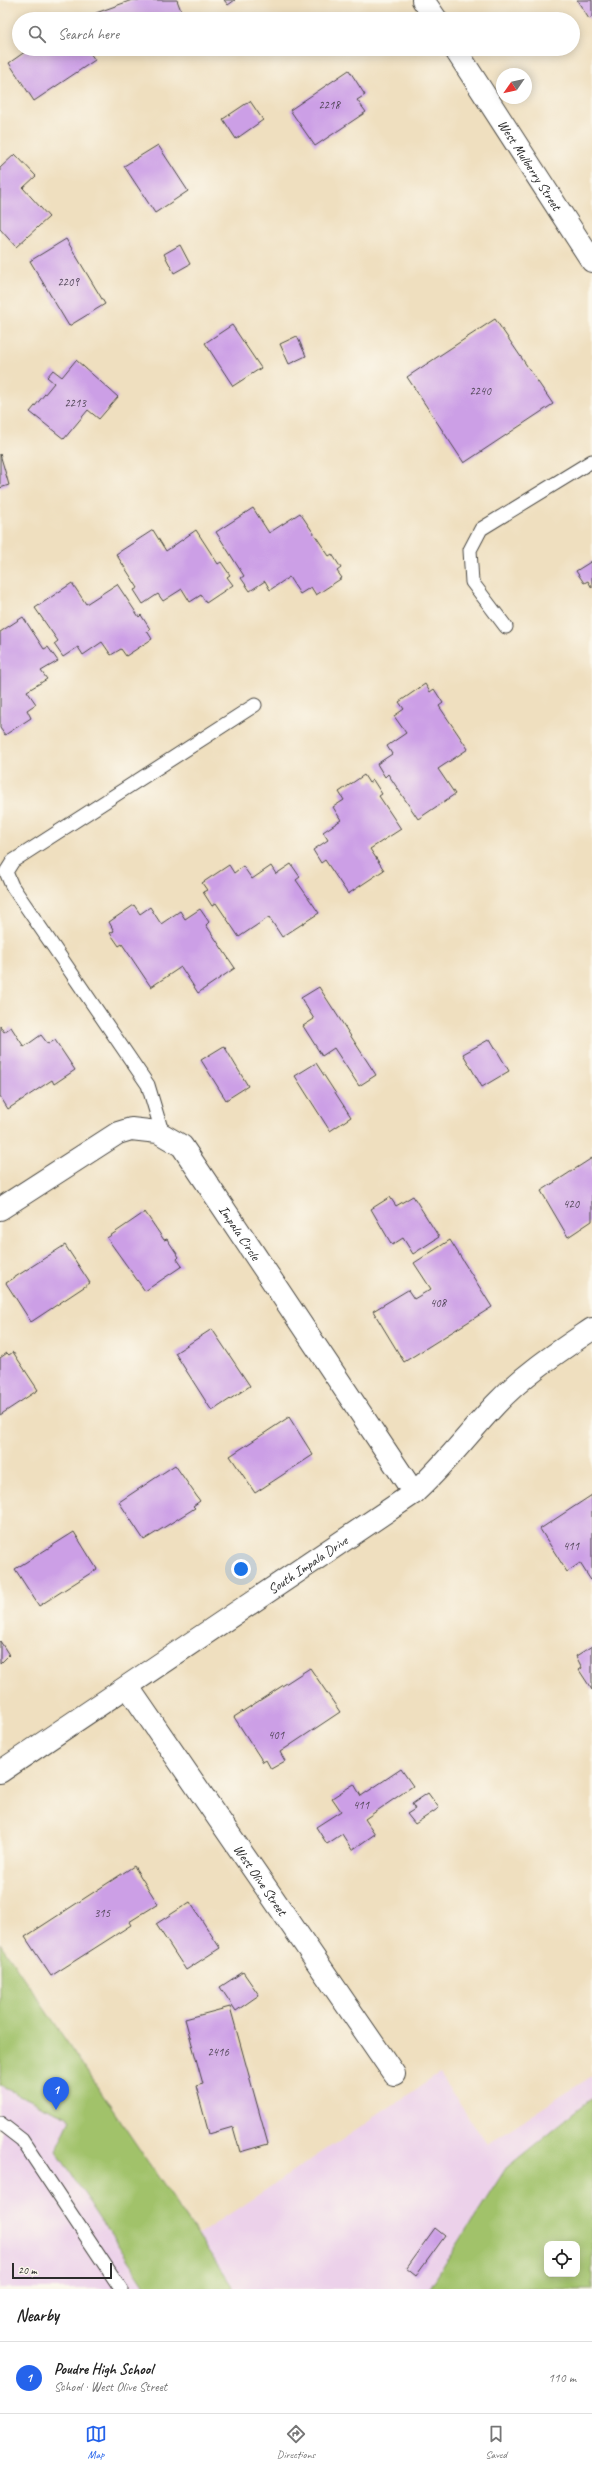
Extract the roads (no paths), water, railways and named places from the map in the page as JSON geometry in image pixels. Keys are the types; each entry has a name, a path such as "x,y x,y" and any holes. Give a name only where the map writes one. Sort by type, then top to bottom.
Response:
{"street":[{"path":"423,0 431,12"},
{"name":"West Mulberry Street","path":"460,56 592,261"},
{"name":"Impala Circle","path":"0,1209 118,1133 145,1129 164,1135 182,1146 414,1493"},
{"name":"South Impala Drive","path":"0,1772 414,1493 438,1472 496,1404 535,1368 592,1329"},
{"name":"West Olive Street","path":"128,1687 394,2074"}],"lane":[{"path":"506,627 472,582 470,550 481,529 592,461"},
{"path":"164,1135 148,1085 12,886 6,872 13,861 254,705"},
{"path":"0,2123 22,2140 121,2289"}],"place":[{"name":"Poudre High School","path":"56,2110"}]}
